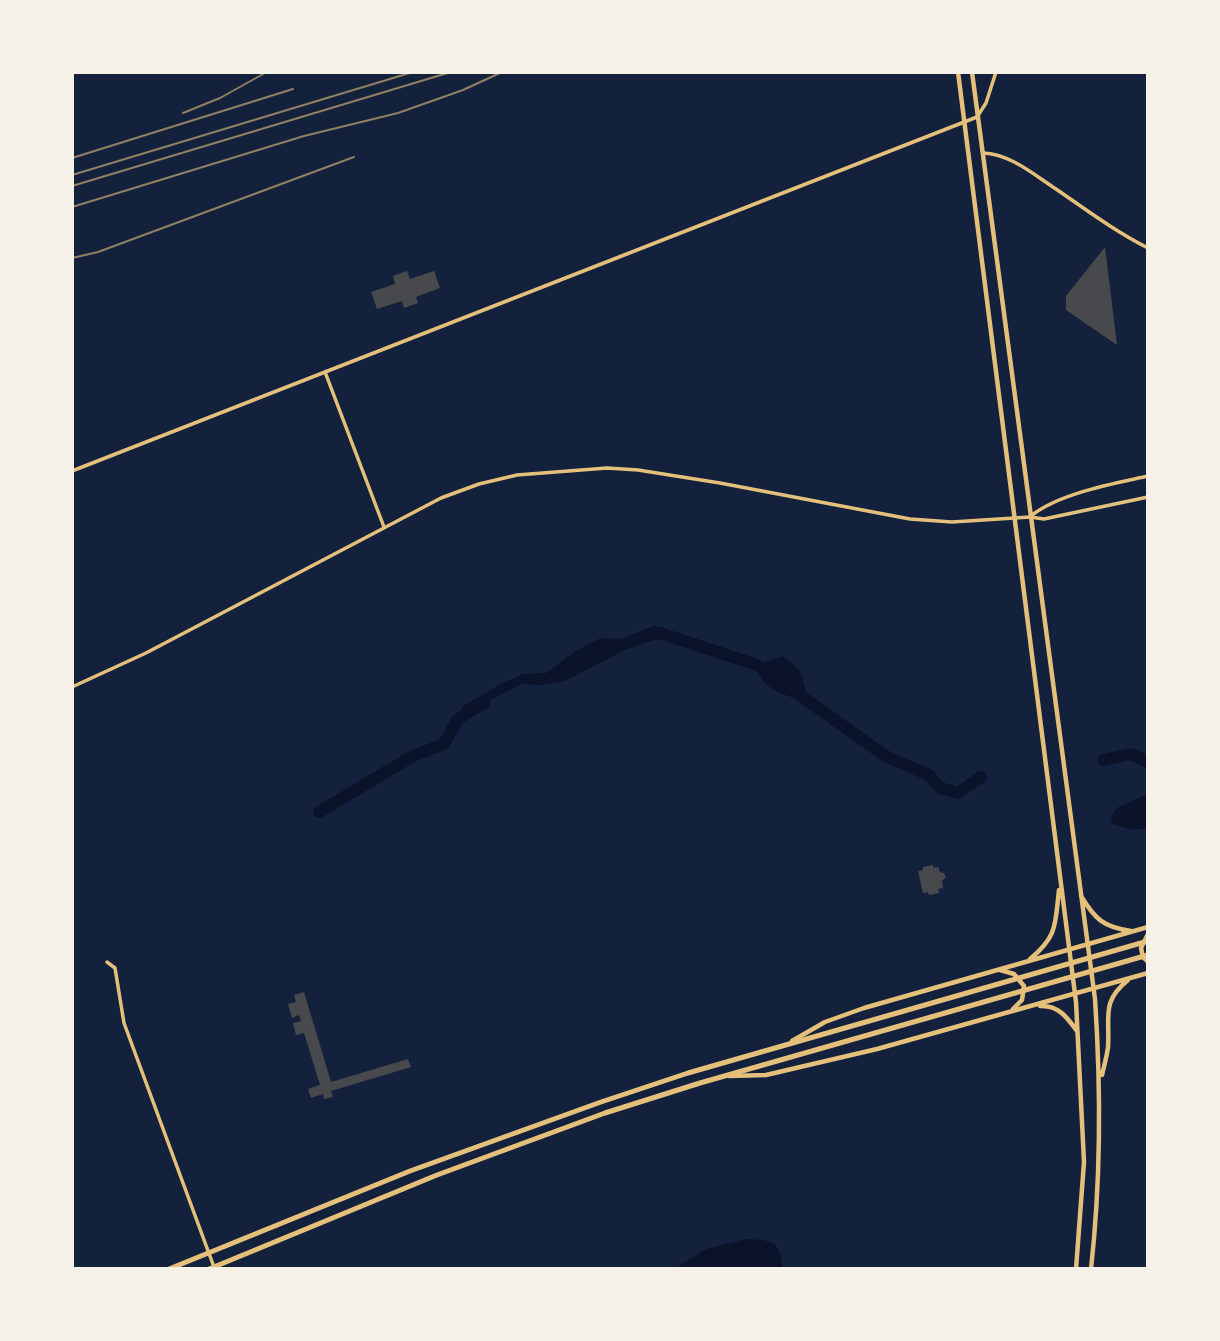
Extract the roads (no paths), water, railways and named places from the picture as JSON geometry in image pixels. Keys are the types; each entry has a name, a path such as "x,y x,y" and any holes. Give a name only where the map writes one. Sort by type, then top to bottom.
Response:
{"main road":[{"path":"958,72 1075,993 1084,1162 1076,1269"},
{"path":"972,72 1093,987 1100,1082 1098,1210 1091,1269"},
{"path":"1026,962 1046,946 1051,938 1060,882"},
{"path":"1080,894 1093,915 1105,925 1135,932"},
{"path":"786,1045 825,1022 895,999 1148,927"},
{"path":"1148,934 1141,948 1143,957 1148,962"},
{"path":"169,1269 410,1171 554,1118 688,1073 1148,941"},
{"path":"212,1268 449,1171 605,1113 700,1083 1148,955"},
{"path":"998,970 1014,974 1024,986 1022,1000 1009,1012"},
{"path":"728,1076 765,1075 877,1049 1148,973"},
{"path":"1100,1082 1108,1049 1108,1008 1117,988 1129,979"},
{"path":"1026,1007 1055,1008 1069,1019 1077,1031"}],"street":[{"path":"72,471 977,117 986,103 996,72"},
{"path":"983,153 996,153 1032,173 1148,248"},
{"path":"325,372 384,527"},
{"path":"72,687 146,653 440,498 479,484 533,472 591,468 660,473 921,521 1030,517 1044,519 1148,496"},
{"path":"1030,517 1043,507 1106,485 1148,477"},
{"path":"107,962 115,968 124,1023 209,1253 212,1268"}],"water":[{"path":"656,625 660,633 656,639 625,650 565,681 543,685 522,684 458,719 463,706 503,683 523,674 546,673 574,652 601,638 621,639"},
{"path":"782,656 794,664 801,674 807,700 782,694 768,686 759,673 757,665"},
{"path":"1148,796 1148,828 1133,830 1112,824 1111,817 1117,808"},
{"path":"746,1239 768,1241 777,1247 783,1269 674,1269 706,1249"}],"waterway":[{"path":"643,636 660,633 757,665 771,674"},
{"path":"794,691 887,757 929,775 940,788 958,793 981,777"},
{"path":"319,812 413,756 444,744 458,719 484,703"},
{"path":"1103,760 1131,754 1148,762"}],"railway":[{"path":"72,175 413,72"},
{"path":"72,186 451,72"},
{"path":"72,207 304,136 398,113 463,90 502,72"},
{"path":"183,113 220,98 265,73"},
{"path":"72,158 293,89"},
{"path":"72,258 98,252 354,157"}]}
